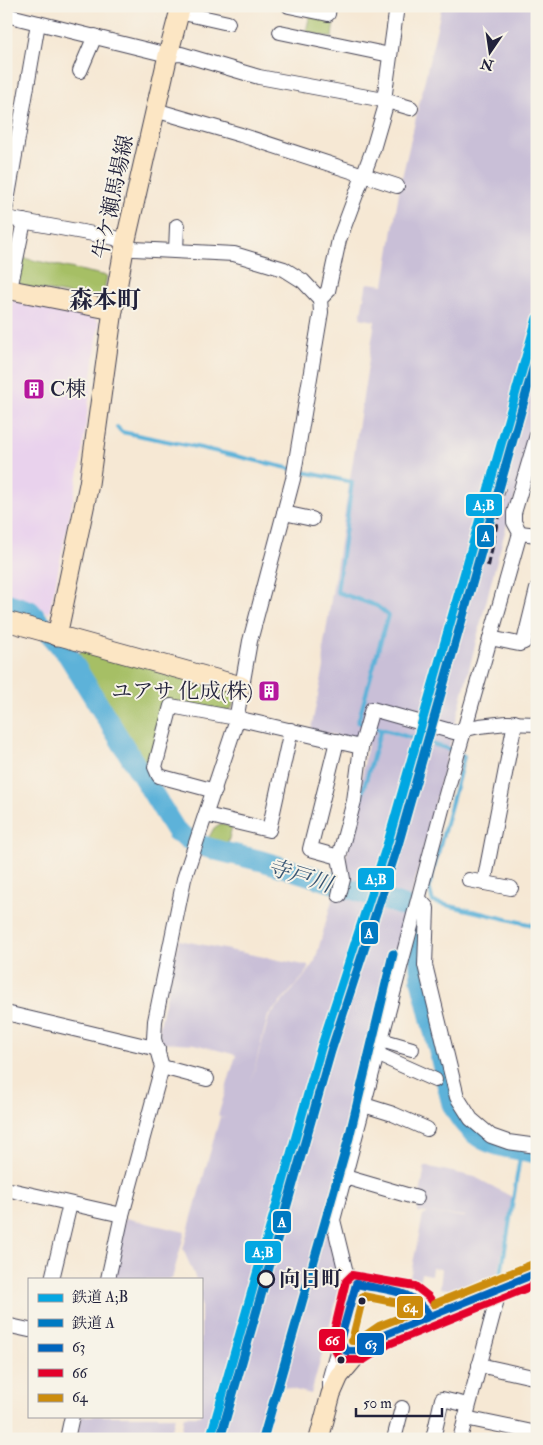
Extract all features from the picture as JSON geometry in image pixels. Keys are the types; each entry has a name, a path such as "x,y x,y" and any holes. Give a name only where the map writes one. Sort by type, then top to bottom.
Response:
{"street":[{"path":"289,6 328,14 329,6"},
{"path":"320,299 328,291 339,240 364,176 385,108 384,100 398,6"},
{"path":"180,9 228,23"},
{"name":"牛ケ瀬馬場線","path":"57,636 89,484 113,310 125,244 180,9"},
{"path":"6,15 168,55 180,54 259,77 384,100 411,108"},
{"path":"6,206 38,22"},
{"path":"280,32 390,56"},
{"path":"80,71 95,36"},
{"path":"155,110 241,135 397,186"},
{"path":"6,218 106,236 134,249 234,254 284,269 303,281 320,299 321,312 295,472 241,686 236,718 215,791 184,879 155,1021 154,1039 162,1067 122,1216 108,1278"},
{"path":"24,221 8,289 113,310"},
{"path":"176,251 177,226"},
{"path":"430,1316 422,1304 412,1296 348,1281 333,1220 465,728 520,533 514,522 514,513 537,435"},
{"path":"284,513 312,519"},
{"path":"520,533 536,533"},
{"path":"490,638 519,644 524,642 537,589"},
{"path":"6,621 241,686"},
{"path":"215,791 159,776 155,768 171,706 236,718 361,747"},
{"path":"341,888 339,857 354,801 361,747 372,709 454,732 465,728 515,722 537,724"},
{"path":"484,883 515,722"},
{"path":"206,815 269,830 291,730"},
{"path":"337,741 310,849 339,857"},
{"path":"470,880 511,888"},
{"path":"416,909 427,908 424,965 457,1097 471,1119 491,1136 508,1142 537,1146"},
{"path":"6,1013 158,1049"},
{"path":"381,1040 412,1049"},
{"path":"377,1054 435,1080"},
{"path":"162,1067 207,1079"},
{"path":"364,1105 393,1114 427,1129"},
{"path":"345,1177 417,1198"},
{"path":"6,1189 122,1216"},
{"path":"52,1278 70,1204"},
{"path":"319,1439 331,1394 338,1376 360,1351 384,1335 537,1272"},
{"path":"331,1394 330,1377 356,1284"},
{"path":"460,1439 500,1288"},
{"path":"6,1325 28,1330"},
{"path":"340,1341 341,1346 346,1351 360,1351"},
{"path":"479,1365 537,1378"},
{"path":"433,1439 442,1399 466,1411 537,1433"},
{"path":"394,1439 402,1408"},
{"path":"67,1439 72,1418"}],"shaded area":[{"path":"442,6 537,6 537,418 494,571 328,1224 337,1268 342,1280 311,1394 280,1386 264,1439 180,1439 184,1418 202,1418 202,1278 196,1278 183,1249 220,1117 226,1118 218,1116 236,1055 195,1044 161,1042 159,1030 179,940 309,966 304,976 268,1016 251,1082 269,1017 304,977 315,961 334,893 342,895 349,872 346,859 368,744 311,729 324,667 323,650 375,321 360,318 367,283 384,285 400,186"},
{"path":"6,299 93,316 99,323 81,461 49,614 32,601 6,593"},
{"path":"425,1166 475,1177 512,1197 498,1274 454,1290 440,1288 442,1269 432,1268 431,1275 421,1273 420,1284 409,1282 423,1216 428,1213 464,1217 468,1214 465,1216 417,1212"},
{"path":"125,1218 185,1232 172,1278 111,1278"},
{"path":"81,1418 175,1418 170,1439 76,1439"}],"green space":[{"path":"310,14 334,19 332,38 306,32"},
{"path":"23,258 107,276 103,295 96,299 21,286 18,279"},
{"path":"83,650 231,688 235,695 232,708 226,712 167,700 151,762 143,762 75,656"},
{"path":"220,824 232,827 227,846 207,841 214,828"}],"waterway":[{"path":"117,427 122,432 292,469"},
{"path":"299,471 352,482 337,592 377,606 388,615 358,722 381,729 360,801"},
{"name":"寺戸川","path":"6,603 30,611 68,655 176,831 186,838 207,847 300,873 413,909 418,914 421,934 419,954 421,980 452,1104 460,1118 477,1136 498,1145 537,1153"},
{"path":"381,729 456,751"},
{"path":"461,755 464,757 429,887 433,902 537,926"},
{"path":"332,884 337,872"},
{"path":"501,1274 521,1151"}],"railway":[{"path":"488,566 506,477"},
{"path":"449,629 488,517"}],"rail line":[{"name":"A;B","path":"210,1439 321,1048 388,842 537,318"},
{"name":"A","path":"220,1439 331,1051 398,845 537,355"},
{"name":"A","path":"263,1439 349,1138 393,954"}],"transit line":[{"name":"64","path":"434,1304 533,1264"},
{"name":"63","path":"430,1316 423,1307 407,1295 356,1284 340,1341 346,1351 360,1351 384,1335 537,1273"},
{"name":"66","path":"434,1304 429,1297 415,1286 352,1275 346,1281 331,1344 341,1360 364,1360 389,1344 537,1284"},
{"name":"64","path":"363,1296 408,1305 415,1312 379,1326 357,1341 352,1341 363,1296"}],"place":[{"name":"C棟","path":"34,389"},
{"name":"ユアサ 化成(株)","path":"269,691"},
{"name":"向日町","path":"266,1279"}],"district":[{"name":"森本町","path":"105,300"}]}
